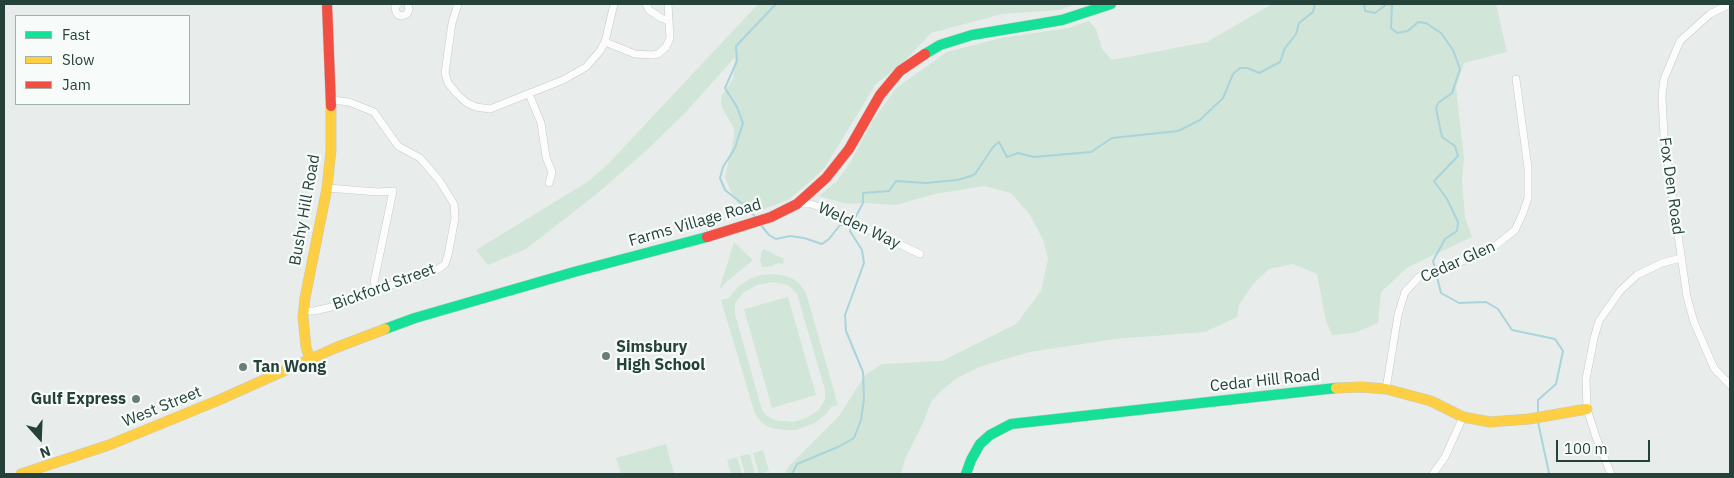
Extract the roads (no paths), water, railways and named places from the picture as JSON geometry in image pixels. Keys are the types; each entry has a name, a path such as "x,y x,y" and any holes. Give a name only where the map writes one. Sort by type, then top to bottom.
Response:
{"main road":[{"name":"Bushy Hill Road","path":"310,360 306,347 304,298 327,188 331,150 327,4"},
{"name":"Farms Village Road","path":"310,360 342,345 415,318 564,274 757,222 797,204 826,178 849,149 886,87 900,71 914,60 940,46 972,35 1062,20 1111,4"},
{"name":"West Street","path":"21,474 109,445 310,360"},
{"name":"Cedar Hill Road","path":"966,474 980,444 990,435 1011,424 1336,388 1362,387 1386,389 1431,401 1463,417 1490,422 1587,409"}],"street":[{"path":"398,4 395,7 396,12 402,16 410,10 408,4"},
{"path":"458,4 452,22 445,72 448,83 467,103 476,107 490,109 529,94 577,73 586,67 605,42 614,4"},
{"path":"646,4 649,10 660,18 669,21"},
{"path":"605,42 635,54 658,54 666,48 670,38 668,4"},
{"name":"Fox Den Road","path":"1730,4 1710,14 1680,41 1664,79 1662,96 1663,130 1687,297 1703,344 1714,368 1730,385"},
{"name":"Cedar Glen","path":"1386,389 1398,315 1405,292 1419,277 1440,268 1476,257 1490,250 1515,230 1523,214 1528,198 1528,168 1516,79"},
{"path":"529,94 541,123 546,157 552,172 549,183"},
{"name":"Bickford Street","path":"304,311 314,311 340,305 377,290 434,272 444,264 448,255 455,218 454,204 439,180 420,158 398,146 374,112 349,102 331,100"},
{"path":"327,188 378,192 393,191 374,282 377,290"},
{"name":"Welden Way","path":"797,204 811,204 831,211 920,254"},
{"path":"1611,474 1587,409 1586,379 1599,321 1620,291 1637,275 1662,263 1681,258"},
{"path":"1433,474 1445,456 1463,417"}],"waterway":[{"path":"756,218 749,209 725,190 720,178 723,167 735,148 743,123 737,107 725,88 737,61 736,46 776,4"},
{"path":"854,220 863,203 863,193 889,191 896,181 926,183 957,180 971,176 975,174 993,147 999,142 1007,157 1018,153 1034,157 1091,152 1112,138 1178,131 1200,120 1223,98 1233,74 1240,68 1248,68 1259,73 1280,62 1285,48 1296,34 1299,23 1313,12 1315,4"},
{"path":"1364,4 1365,11 1375,13 1387,4 1392,5 1391,28 1397,33 1408,31 1418,22 1426,23 1441,33 1453,50 1460,69 1452,93 1438,103 1436,109 1442,137 1455,146 1458,156 1434,181 1447,199 1458,222 1457,231 1445,239 1433,261 1435,268"},
{"path":"792,474 797,464 838,447 854,438 861,420 864,399 863,372 846,331 845,315 864,263 862,250 850,231 851,223"},
{"path":"760,224 769,235 776,239 790,236 822,244 829,239 840,225 850,225"},
{"path":"1436,273 1441,293 1459,303 1486,302 1498,309 1512,330 1555,339 1563,351 1556,384 1538,400 1538,411"},
{"path":"1538,422 1548,474"}],"place":[{"name":"Simsbury High School","path":"606,356"},
{"name":"Tan Wong","path":"243,367"},
{"name":"Gulf Express","path":"136,399"}]}
